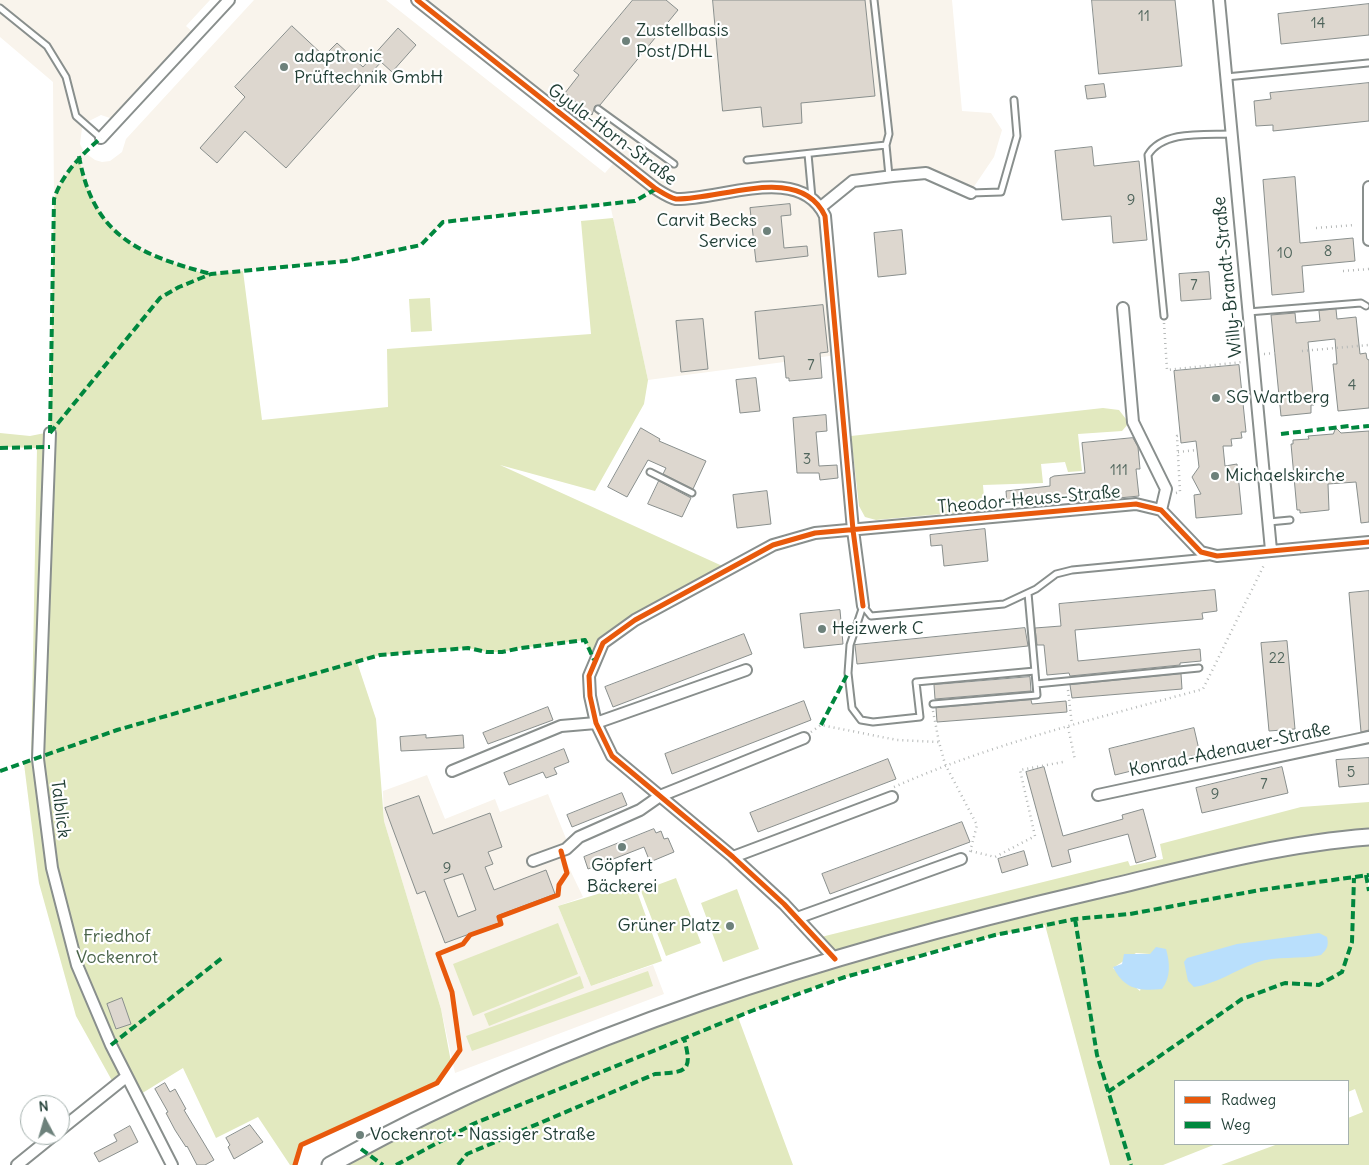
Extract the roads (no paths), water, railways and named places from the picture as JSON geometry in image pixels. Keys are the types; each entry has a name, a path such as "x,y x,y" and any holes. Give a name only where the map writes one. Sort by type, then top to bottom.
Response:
{"main road":[{"path":"330,1165 401,1128 540,1064 726,992 990,915 1170,873 1305,845 1369,837"}],"street":[{"path":"101,138 229,0"},
{"name":"Gyula-Horn-Straße","path":"417,0 656,189 674,199 777,187 801,191 821,207"},
{"name":"Willy-Brandt-Straße","path":"1219,0 1230,134 1271,550"},
{"path":"863,606 853,530 825,216 821,207 854,181 926,173 972,193"},
{"path":"1369,187 1369,240"},
{"path":"1123,308 1133,422 1166,489 1161,510 1201,552 1218,556 1369,542"},
{"name":"Talblick","path":"50,433 38,759 52,868 77,965 126,1077 172,1165"},
{"name":"Theodor-Heuss-Straße","path":"835,959 797,918 733,857 692,820 612,756 596,723 588,676 603,643 635,620 774,545 815,533 1136,504 1161,510"},
{"path":"452,770 561,726 596,723 746,670"},
{"name":"Konrad-Adenauer-Straße","path":"1098,795 1369,737"},
{"path":"533,862 566,849 579,837 640,810 660,796 804,738"},
{"path":"733,857 890,798"},
{"path":"797,918 961,859"},
{"path":"70,1122 126,1077"},
{"path":"17,1165 42,1145"}],"lane":[{"path":"874,0 890,134 886,145 889,177"},
{"path":"0,8 46,46 66,77 76,116 101,138"},
{"path":"1225,77 1368,64"},
{"path":"972,193 1001,192 1017,136 1014,100"},
{"path":"598,109 674,164"},
{"path":"1164,316 1148,155 1152,148 1164,140 1230,134"},
{"path":"747,160 886,145"},
{"path":"808,154 812,199"},
{"path":"1248,312 1361,302 1366,306"},
{"path":"650,472 692,493"},
{"path":"1269,522 1290,520"},
{"path":"863,606 871,616 1004,604 1028,593 1056,574 1072,570 1218,556"},
{"path":"933,704 1037,695 1028,593"},
{"path":"863,606 850,645 848,673 852,708 861,720 873,722 920,717 916,682 1035,670"},
{"path":"1036,684 1198,668"}],"water":[{"path":"1319,933 1327,937 1328,940 1327,947 1321,955 1280,958 1255,963 1217,980 1194,987 1188,981 1184,962 1187,958 1237,944"},
{"path":"1156,947 1166,949 1168,959 1169,970 1167,980 1162,989 1146,990 1128,985 1113,967 1122,964 1124,954 1150,954"}],"place":[{"name":"Zustellbasis Post/DHL","path":"626,41"},
{"name":"adaptronic Prüftechnik GmbH","path":"284,67"},
{"name":"Carvit Becks Service","path":"767,231"},
{"name":"SG Wartberg","path":"1216,398"},
{"name":"Michaelskirche","path":"1215,476"},
{"name":"Heizwerk C","path":"822,629"},
{"name":"Göpfert Bäckerei","path":"622,847"},
{"name":"Grüner Platz","path":"730,926"},
{"name":"Vockenrot - Nassiger Straße","path":"360,1135"}],"park label":[{"name":"Friedhof Vockenrot","path":"117,948"}]}
